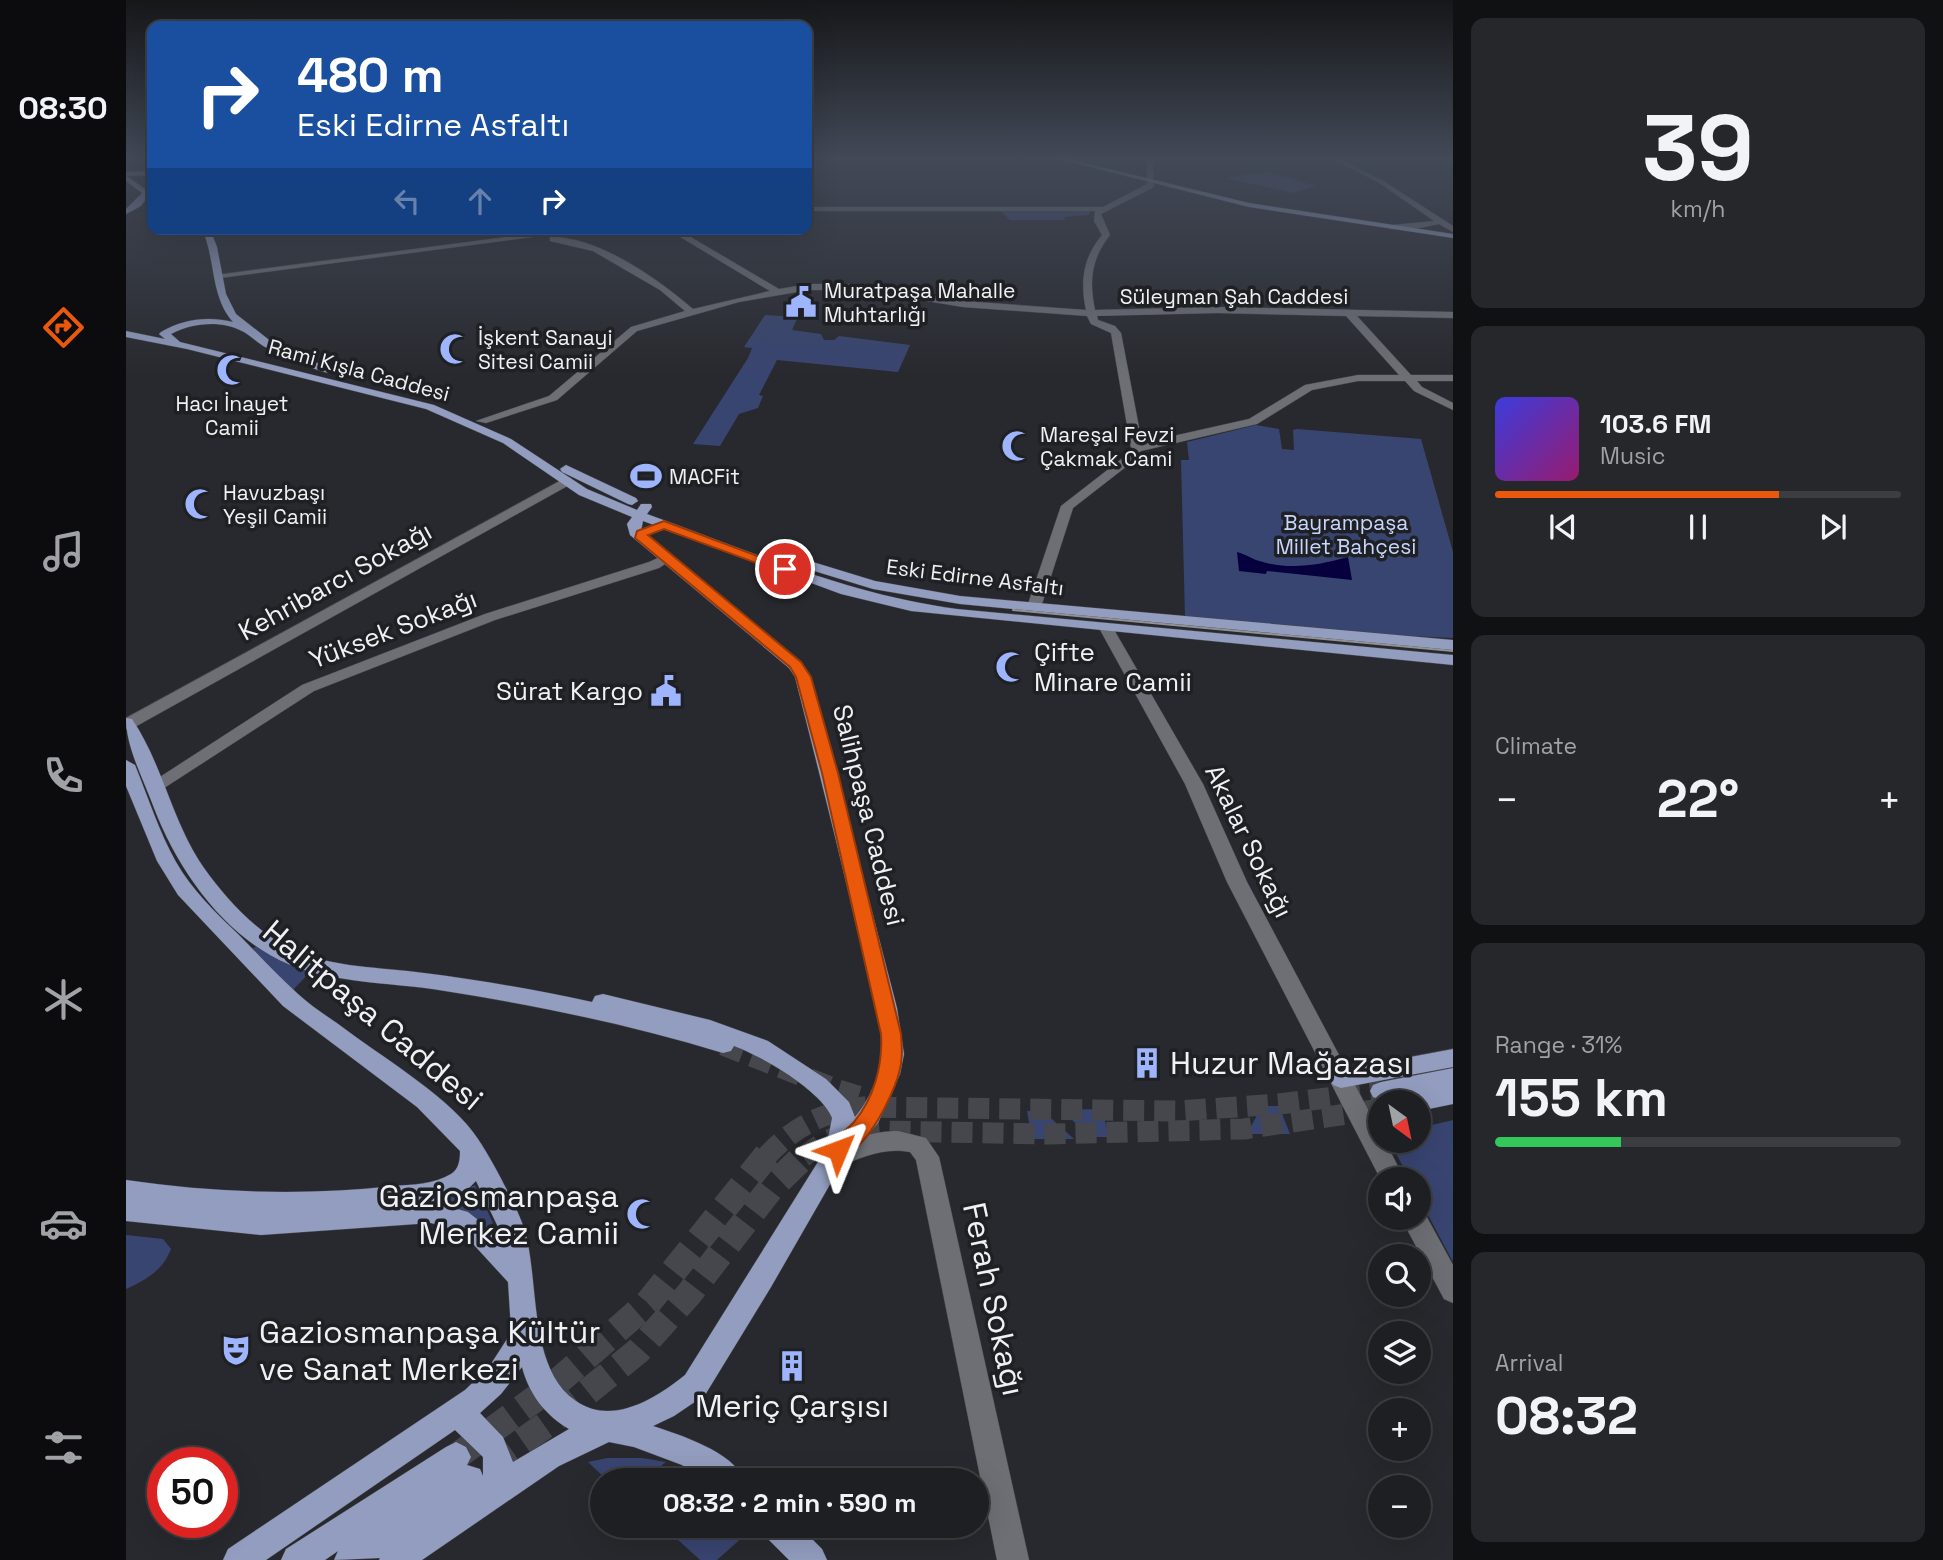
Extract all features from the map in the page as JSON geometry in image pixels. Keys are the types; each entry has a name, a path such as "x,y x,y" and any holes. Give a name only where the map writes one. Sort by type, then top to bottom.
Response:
{"main road":[{"path":"208,235 215,252 225,305 235,319 250,331"},
{"path":"126,332 158,330 210,319 221,315 225,305"},
{"path":"187,346 164,334 171,330 219,321 250,331"},
{"name":"Rami Kışla Caddesi","path":"250,331 284,353 303,361 447,407 482,421"},
{"name":"Rami Kışla Caddesi","path":"126,332 393,396 457,416 508,441 567,481"},
{"path":"245,360 272,361 283,357 284,353"},
{"path":"293,372 286,364 303,361"},
{"name":"Eski Edirne Asfaltı","path":"482,421 664,525 830,586 893,603 957,613 1453,660"},
{"name":"Eski Edirne Asfaltı","path":"567,481 588,496 643,511 836,575 943,598 1453,645"},
{"path":"641,538 634,527 643,511"},
{"path":"641,538 645,530 664,525"},
{"name":"Salihpaşa Caddesi","path":"641,538 796,665 803,677 818,725 886,1008 893,1054 886,1082 870,1116 835,1155"},
{"path":"893,603 932,604 943,598"},
{"name":"Halitpaşa Caddesi","path":"126,724 170,825 194,869 235,917 276,950 291,958 320,965 445,983"},
{"name":"Halitpaşa Caddesi","path":"126,765 166,861 185,890 205,913 291,1000 425,1101 463,1136 472,1149 511,1227 521,1279 525,1329 537,1373 550,1396 575,1416 605,1428 634,1433 691,1454 711,1468"},
{"path":"298,1560 472,1477 562,1447 605,1428 634,1421 683,1396 695,1385 835,1155 844,1118 835,1100 782,1061 740,1039 679,1019 568,995 492,981 445,983"},
{"path":"445,983 608,1015 723,1045"},
{"path":"1341,1079 1453,1058"},
{"path":"1386,1090 1453,1077"},
{"path":"1432,1099 1453,1095"},
{"path":"126,1189 209,1201 370,1198 435,1191 460,1182 469,1172 472,1149"},
{"path":"246,1201 261,1224"},
{"path":"126,1210 261,1224 432,1212 459,1220 483,1237 521,1279"},
{"path":"239,1560 455,1415 491,1387 520,1345 525,1329"},
{"path":"350,1560 472,1477 499,1475 497,1453 484,1433 455,1415"},
{"path":"395,1560 472,1477"},
{"path":"789,1538 811,1560"}],"street":[{"path":"1034,607 1067,506 1132,456 1137,447 1115,333 1112,328 1094,322 1091,313 1087,267 1094,250 1106,235 1104,231"},
{"path":"220,275 550,235"},
{"path":"681,235 776,291"},
{"path":"543,236 596,249 649,279 690,311"},
{"name":"Süleyman Şah Caddesi","path":"482,421 553,398 631,330 690,311 776,291 821,286 860,287 963,304 1091,313 1217,310 1453,315"},
{"path":"1349,313 1418,389 1453,407"},
{"path":"1137,447 1253,422 1309,387 1358,379 1453,378"},
{"name":"Kehribarcı Sokağı","path":"126,724 567,481"},
{"name":"Yüksek Sokağı","path":"155,786 308,688 490,617 667,558"},
{"name":"Akalar Sokağı","path":"1106,628 1180,760 1225,849 1237,882 1386,1167"},
{"name":"Ferah Sokağı","path":"835,1155 855,1148 897,1141 918,1145 927,1157 1013,1560"},
{"path":"1420,1230 1453,1291"}],"green space":[{"path":"765,315 798,317 792,330 821,334 824,340 834,340 839,336 910,345 898,372 777,360 759,395 763,396 758,408 739,414 720,446 693,444 748,358 752,348 744,347"},
{"name":"Bayrampaşa Millet Bahçesi","path":"1256,425 1279,429 1282,449 1294,450 1293,430 1297,429 1421,439 1453,552 1453,638 1368,634 1185,617 1181,460 1189,460 1187,442"},
{"path":"258,945 313,969 292,991 252,949"},
{"path":"1262,1106 1279,1106 1290,1134 1247,1134"},
{"path":"1102,1109 1109,1137 1091,1137 1061,1110"},
{"path":"1027,1111 1044,1112 1074,1139 1032,1139"},
{"path":"1453,1120 1453,1262 1431,1221 1431,1167 1403,1167 1396,1153 1432,1153 1432,1125"},
{"path":"475,1185 493,1223 486,1227 452,1207 437,1206 441,1198"},
{"path":"126,1235 163,1239 171,1249 153,1274 126,1289"},
{"path":"607,1458 642,1458 666,1462 658,1468 594,1468 588,1462"},
{"path":"676,1538 742,1538 717,1560 700,1560"}],"shaded area":[{"path":"1237,552 1259,561 1284,566 1316,564 1348,557 1352,580 1267,571 1266,574 1239,571"}],"tunnel":[{"path":"723,1045 838,1090 881,1103"},
{"path":"766,1157 787,1137 810,1122 836,1112 864,1107 1178,1111 1279,1104 1368,1093"},
{"path":"803,1157 825,1141 846,1134 881,1131 1051,1134 1244,1129 1368,1111"},
{"path":"456,1457 555,1384 648,1303 767,1155"},
{"path":"489,1465 550,1422 638,1351 689,1294 771,1188 805,1155"}],"tram line":[{"path":"1013,610 1453,651"}],"place":[{"name":"Muratpaşa Mahalle Muhtarlığı","path":"801,302"},
{"name":"İşkent Sanayi Sitesi Camii","path":"455,349"},
{"name":"Hacı İnayet Camii","path":"232,370"},
{"name":"Mareşal Fevzi Çakmak Cami","path":"1017,446"},
{"name":"MACFit","path":"646,476"},
{"name":"Havuzbaşı Yeşil Camii","path":"200,504"},
{"name":"Çifte Minare Camii","path":"1011,667"},
{"name":"Sürat Kargo","path":"666,691"},
{"name":"Huzur Mağazası","path":"1147,1063"},
{"name":"Gaziosmanpaşa Merkez Camii","path":"642,1214"},
{"name":"Gaziosmanpaşa Kültür ve Sanat Merkezi","path":"236,1350"},
{"name":"Meriç Çarşısı","path":"792,1366"}],"route":[{"path":"785,569 664,525 642,533 641,538 708,590 796,665 803,677 818,725 852,861 886,1008 893,1054 883,1089 870,1116 861,1129 838,1150"}]}
